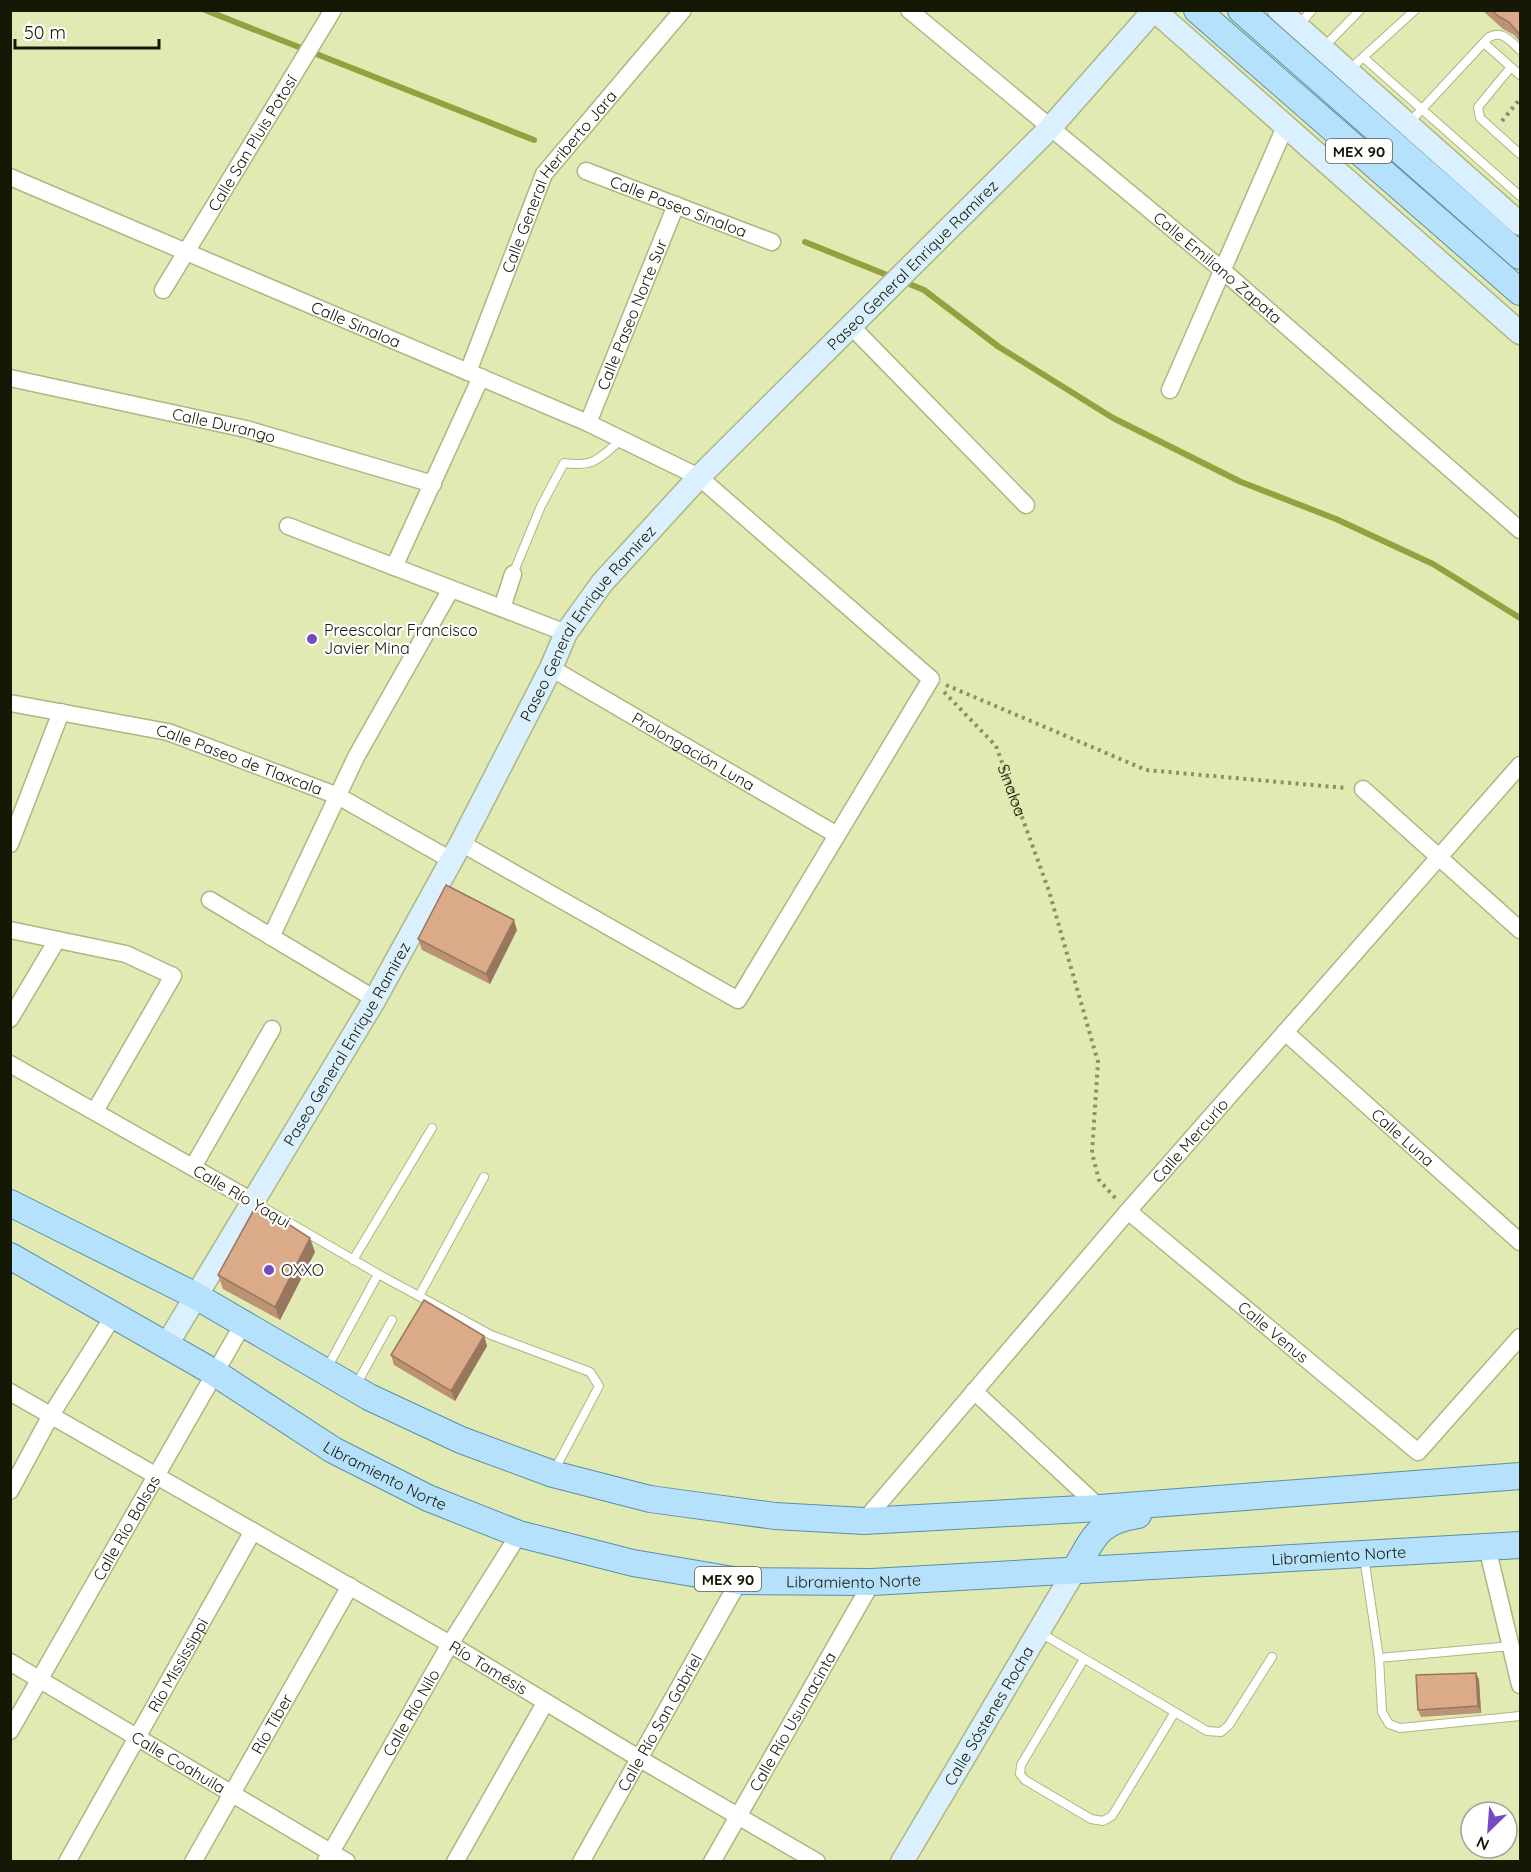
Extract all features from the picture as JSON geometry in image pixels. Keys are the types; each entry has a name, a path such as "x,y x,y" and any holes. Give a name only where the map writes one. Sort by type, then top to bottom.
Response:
{"main road":[{"name":"MEX 90","path":"1197,10 1510,294"},
{"name":"MEX 90","path":"1240,10 1521,256"},
{"path":"10,1188 50,1222"},
{"path":"10,1203 196,1296 354,1388 461,1440 553,1474 650,1499 775,1516 864,1521 1100,1508 1521,1476"},
{"name":"Libramiento Norte","path":"10,1256 215,1373 333,1450 428,1498 519,1534 633,1563 739,1581 872,1582 1521,1545"},
{"path":"1075,1570 1096,1533 1114,1520 1136,1515 1236,1508 1247,1496"}],"street":[{"name":"Calle San Pluis Potosí","path":"163,290 333,10"},
{"name":"Calle General Heriberto Jara","path":"394,567 433,484 544,174 683,10"},
{"name":"Calle Emiliano Zapata","path":"909,10 1221,269 1521,530"},
{"name":"Paseo General Enrique Ramirez","path":"166,1346 375,999 456,852 551,668 566,633 602,583 699,477 1051,127 1154,10"},
{"path":"1154,10 1285,127 1510,294 1520,331"},
{"path":"1280,10 1305,19 1323,48 1356,64 1416,116 1521,224"},
{"path":"1170,390 1285,127"},
{"name":"Calle Paseo Sinaloa","path":"586,171 772,242"},
{"name":"Calle Sinaloa","path":"10,177 588,423 699,477"},
{"name":"Calle Paseo Norte Sur","path":"588,423 676,205"},
{"path":"851,326 1026,505"},
{"name":"Calle Durango","path":"10,378 246,429 433,484"},
{"path":"699,477 931,679 837,835"},
{"path":"288,526 566,633"},
{"path":"502,608 513,574"},
{"path":"271,937 356,757 451,589"},
{"name":"Prolongación Luna","path":"551,668 837,835"},
{"name":"Calle Paseo de Tlaxcala","path":"10,703 168,732 338,796 377,818 456,852 738,1000 837,835"},
{"path":"10,844 61,712"},
{"name":"Calle Mercurio","path":"864,1521 1128,1211 1521,765"},
{"path":"1363,789 1521,930"},
{"path":"210,900 375,999"},
{"path":"10,930 126,954 172,976 95,1111"},
{"path":"10,1019 57,940"},
{"path":"193,1167 272,1029"},
{"name":"Calle Luna","path":"1285,1032 1521,1242"},
{"name":"Calle Río Yaqui","path":"10,1064 254,1202"},
{"name":"Calle Venus","path":"1128,1211 1418,1452 1521,1337"},
{"path":"10,1491 51,1415 114,1315"},
{"name":"Calle Río Balsas","path":"10,1731 243,1324"},
{"path":"974,1391 1100,1508"},
{"name":"Río Tamésis","path":"10,1392 450,1644 545,1703 817,1862"},
{"name":"Río Mississippi","path":"67,1862 253,1531"},
{"name":"Calle Río Nilo","path":"329,1857 450,1644 519,1534"},
{"path":"1487,1547 1521,1685"},
{"name":"Calle Sóstenes Rocha","path":"902,1862 1075,1570"},
{"name":"Calle Río San Gabriel","path":"581,1862 739,1581"},
{"name":"Calle Río Usumacinta","path":"712,1862 872,1582"},
{"name":"Río Tíber","path":"193,1862 350,1586"},
{"name":"Calle Coahuila","path":"10,1662 234,1793 329,1857 347,1862"},
{"path":"455,1862 545,1703"}],"lane":[{"path":"1323,48 1360,10"},
{"path":"1356,64 1415,10"},
{"path":"1521,50 1503,34 1496,34 1484,43 1416,116 1521,196"},
{"path":"1484,43 1521,75"},
{"path":"1510,67 1478,107 1480,118 1521,154"},
{"path":"513,574 541,506 564,463 584,466 593,463 621,440"},
{"path":"353,1260 432,1128"},
{"path":"419,1296 484,1177"},
{"name":"Calle Río Yaqui","path":"254,1202 353,1260 491,1335 590,1372 599,1386 553,1474"},
{"path":"326,1371 378,1274"},
{"path":"354,1388 393,1320"},
{"path":"1364,1554 1379,1658 1382,1712 1389,1724 1400,1728 1521,1716"},
{"path":"1039,1632 1207,1731 1221,1732 1229,1725 1272,1657"},
{"path":"1379,1658 1511,1646"},
{"path":"1084,1659 1021,1765 1020,1774 1025,1780 1091,1819 1103,1821 1112,1816 1175,1712"}],"path":[{"path":"1494,130 1521,99"},
{"path":"931,679 1146,770 1363,789"},
{"name":"Sinaloa","path":"931,679 996,746 1049,891 1098,1062 1092,1153 1099,1180 1128,1211"}],"building":[{"path":"1492,10 1521,10 1521,36 1509,22"},
{"path":"446,885 514,920 486,974 418,939"},
{"name":"OXXO","path":"257,1204 310,1238 275,1307 218,1275"},
{"path":"424,1300 484,1336 451,1391 391,1355"},
{"path":"1476,1673 1478,1706 1418,1710 1416,1675"}],"waterway":[{"path":"205,10 534,140"},
{"path":"805,242 892,277"},
{"path":"902,281 924,290 999,347 1113,418 1241,482 1336,519 1433,564 1520,618"}],"place":[{"name":"Preescolar Francisco Javier Mina","path":"312,639"},
{"name":"OXXO","path":"269,1270"}]}
